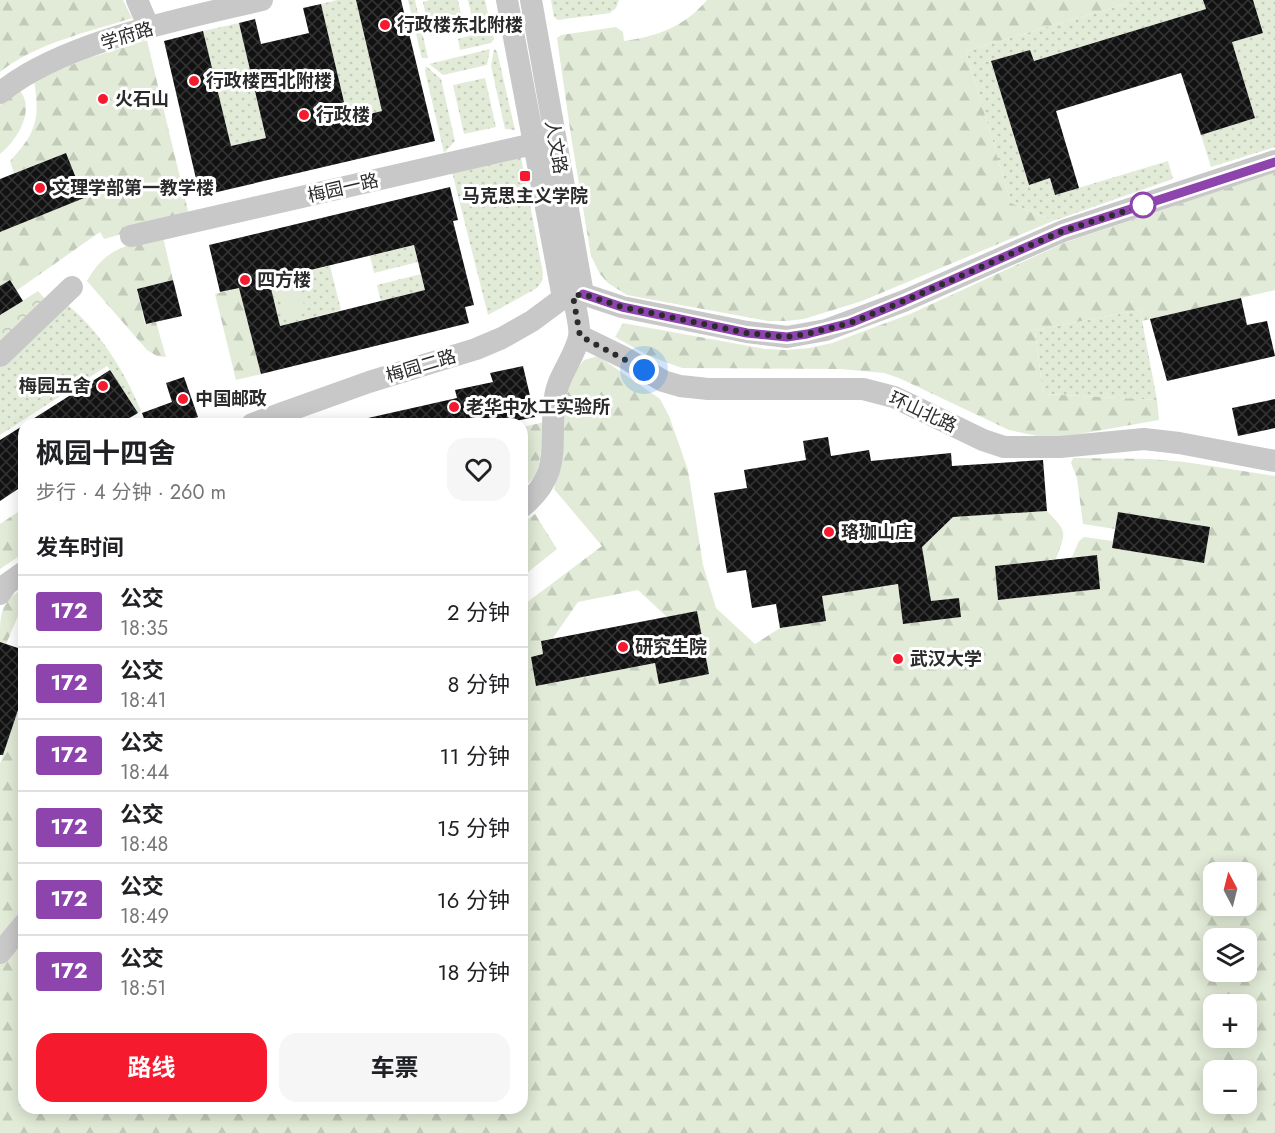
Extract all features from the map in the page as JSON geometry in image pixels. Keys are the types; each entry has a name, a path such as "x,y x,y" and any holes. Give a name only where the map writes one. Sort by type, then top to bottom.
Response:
{"street":[{"path":"137,0 149,28"},
{"name":"学府路","path":"0,93 18,79 58,60 149,28 262,0"},
{"path":"507,0 544,142"},
{"name":"人文路","path":"531,0 544,142 573,296"},
{"name":"梅园一路","path":"131,236 544,142"},
{"path":"528,501 540,488 548,474 553,458 554,399 558,384 580,336 573,296 747,333 787,337 807,334 850,323 1063,231 1275,162"},
{"path":"0,356 72,287"},
{"name":"梅园二路","path":"269,418 369,382 476,349 502,338 573,296"},
{"name":"环山北路","path":"580,336 625,358 663,381 680,386 708,389 863,388 894,397 983,440 1004,447 1060,447 1144,439 1275,460"},
{"path":"0,594 7,584 18,576"},
{"path":"0,952 18,931"}],"green space":[{"path":"0,0 123,0 132,18 46,46 14,62 0,72"},
{"path":"337,0 356,0 370,60 413,50 419,74 382,111 348,119 321,4"},
{"path":"408,0 415,0 428,58 422,58"},
{"path":"458,0 464,29 430,36 423,2"},
{"path":"468,0 485,0 494,39 491,43 460,50 458,39 476,34"},
{"path":"551,0 619,0 616,8 610,13 558,20 554,17"},
{"path":"707,0 1139,0 966,51 1011,203 1053,221 862,301 804,319 768,321 627,295 608,283 600,274 591,256 557,38 561,35 616,27 623,32 624,41 648,36 680,24"},
{"path":"1139,0 1206,0 1203,1 1206,9 1034,61 1030,50 991,62 1029,185 1050,178 1055,195 1168,161 1173,179 1053,221 1011,203 966,51"},
{"path":"1253,0 1275,0 1275,147 1211,167 1201,135 1255,118 1232,42 1263,32"},
{"path":"239,23 266,138 231,146 224,120 184,129 179,105 218,96 203,31"},
{"path":"147,40 189,215 104,239 100,232 16,291 10,280 0,286 0,232 84,197 66,153 14,173 10,161 26,142 36,115 34,80 89,58"},
{"path":"490,49 487,65 443,75 429,64"},
{"path":"494,49 497,51 515,130 505,129 491,66"},
{"path":"426,66 441,79 455,141 444,153 425,71"},
{"path":"485,78 496,127 464,134 453,85"},
{"path":"20,91 26,107 25,116 18,134 0,154 0,105 10,95"},
{"path":"520,152 543,273 542,281 537,288 488,315 451,168"},
{"path":"1275,172 1275,290 1142,321 1140,310 1035,330 1043,394 1157,400 1159,420 1068,436 1042,437 1009,430 884,373 840,369 682,368 649,356 615,337 623,323 765,349 787,350 832,343 910,314 1066,242"},
{"path":"163,237 173,280 137,289 145,324 156,322 166,357 157,356 147,350 87,281 94,270 110,254 128,245"},
{"path":"414,245 418,262 374,273 370,256"},
{"path":"330,266 341,310 280,326 269,280"},
{"path":"421,274 425,290 381,301 377,285"},
{"path":"298,280 306,313 285,318 277,285"},
{"path":"239,288 261,374 236,380 215,294"},
{"path":"38,291 47,301 0,348 0,315"},
{"path":"65,303 89,325 110,352 141,411 138,413 107,366 26,418 18,418 18,423 0,435 0,367"},
{"path":"1140,310 1157,400 1043,394 1035,330"},
{"path":"598,356 660,399 669,416 688,470 703,565 716,608 755,644 780,628 825,621 822,596 927,580 922,547 953,517 1047,511 1062,528 1063,537 1056,559 995,566 998,600 1100,589 1097,555 1072,557 1079,541 1084,537 1113,541 1112,548 1204,562 1210,527 1118,512 1115,529 1083,524 1077,478 1071,463 1073,458 1185,462 1275,476 1275,1133 0,1133 0,764 18,710 18,1114 528,1114 528,602 602,546 554,489 559,471 564,392 572,375 584,360","holes":["638,590 667,617 697,611 708,674 659,683 655,663 537,686 531,657 543,654 541,641 553,638 578,602","959,598 961,617 903,624 901,605"]},
{"path":"545,422 539,464 535,476 528,484 528,426"},
{"path":"18,512 18,557 0,569 0,524"},
{"path":"535,514 557,549 528,572 528,519"},
{"path":"18,592 18,616 6,644 0,642 0,623 3,610"}],"building":[{"name":"行政楼","path":"356,0 401,0 435,141 200,196 164,41 203,31 231,146 266,138 239,23 255,19 261,44 309,33 303,8 321,4 348,119 382,111"},
{"path":"1203,0 1253,0 1263,33 1232,42 1255,118 1201,135 1181,73 1056,111 1079,188 1055,195 1050,178 1029,185 991,61 1030,50 1034,61 1206,9"},
{"name":"文理学部第一教学楼","path":"66,153 84,198 0,232 0,179"},
{"name":"四方楼","path":"450,187 458,220 453,221 474,305 465,307 469,323 261,374 239,288 220,292 209,245","holes":["414,245 425,290 280,326 269,280"]},
{"path":"10,280 23,301 0,315 0,286"},
{"path":"173,280 182,316 146,324 137,289"},
{"path":"1241,298 1247,325 1267,321 1275,356 1167,381 1150,319"},
{"path":"523,366 535,417 368,418 457,398 455,390 493,382 490,373"},
{"name":"梅园五舍","path":"110,370 138,413 129,418 34,418"},
{"path":"184,377 198,417 144,418 142,413 172,402 166,383"},
{"path":"1275,399 1275,428 1238,436 1232,408"},
{"path":"18,429 18,489 0,501 0,440"},
{"name":"珞珈山庄","path":"828,437 831,456 869,450 871,461 951,453 952,466 1043,460 1047,511 953,517 922,547 931,601 959,598 961,617 903,624 898,584 822,596 826,621 780,628 776,604 752,608 746,570 727,573 714,493 747,488 744,470 806,460 803,441"},
{"path":"1118,512 1210,527 1204,563 1112,548"},
{"path":"1097,555 1100,589 998,600 995,566"},
{"name":"研究生院","path":"697,611 709,674 659,684 655,663 536,686 531,657 543,654 541,641"},
{"path":"0,642 18,648 18,710 3,755 0,755"}],"bus line":[{"name":"172","path":"583,294 622,307 747,333 787,337 807,334 850,323 1063,231 1275,162"}],"place":[{"name":"行政楼东北附楼","path":"385,25"},
{"name":"行政楼西北附楼","path":"194,81"},
{"name":"火石山","path":"103,99"},
{"name":"行政楼","path":"304,115"},
{"name":"马克思主义学院","path":"525,176"},
{"name":"文理学部第一教学楼","path":"40,188"},
{"name":"四方楼","path":"245,280"},
{"name":"梅园五舍","path":"103,386"},
{"name":"中国邮政","path":"183,399"},
{"name":"老华中水工实验所","path":"454,407"},
{"name":"珞珈山庄","path":"829,532"},
{"name":"研究生院","path":"623,647"},
{"name":"武汉大学","path":"898,659"}],"route":[{"path":"644,370 580,336 573,296 583,294 622,307 747,333 787,337 807,334 850,323 1035,242 1153,202 1143,205"}]}
